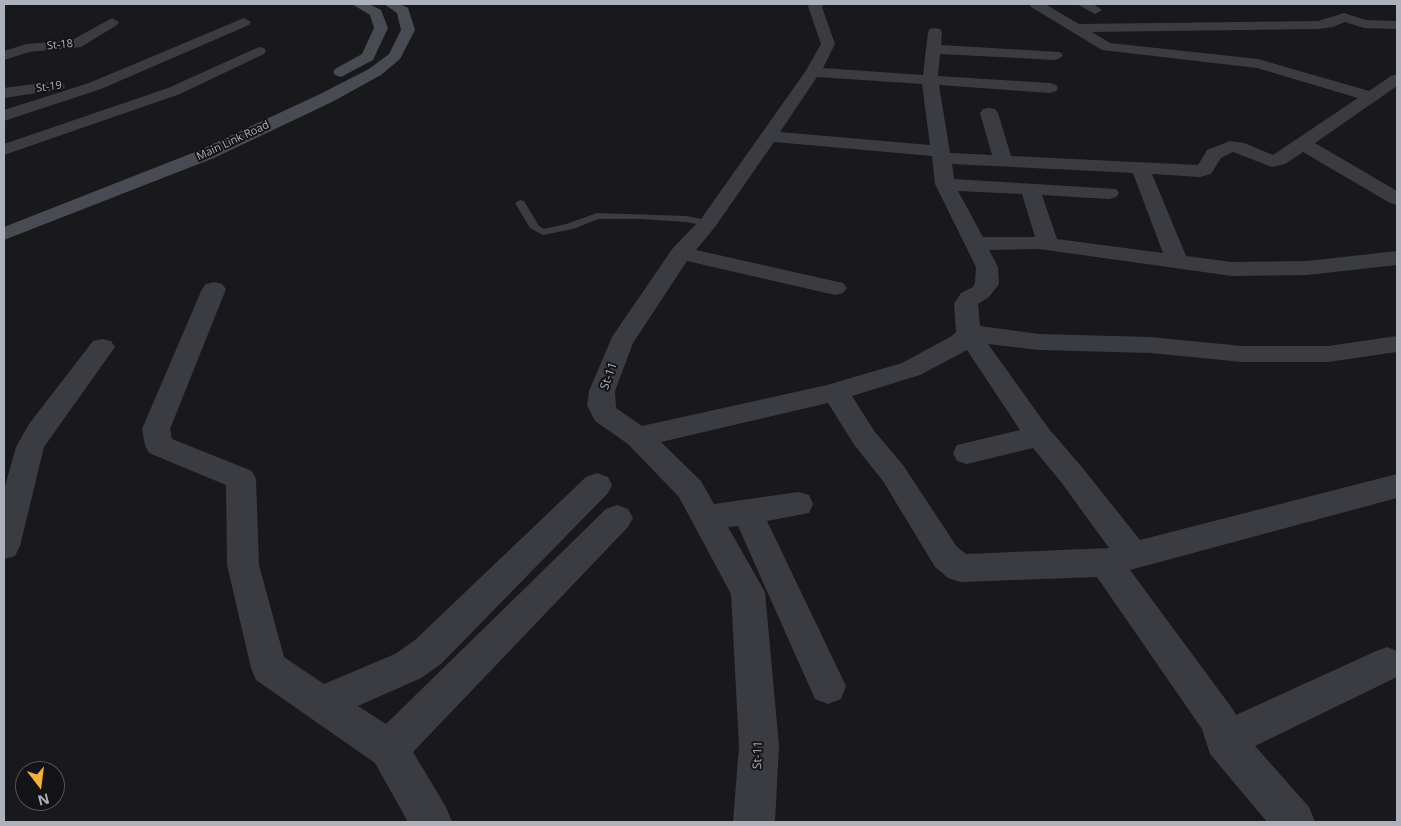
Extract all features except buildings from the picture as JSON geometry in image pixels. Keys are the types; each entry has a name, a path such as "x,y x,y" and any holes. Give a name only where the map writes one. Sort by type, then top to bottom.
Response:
{"street":[{"name":"Main Link Road","path":"233,123 319,84 368,57 382,28 376,13 359,4"},
{"name":"Main Link Road","path":"4,234 207,154 326,98 375,72 395,56 408,30 403,11 390,4"},
{"name":"St-11","path":"754,822 759,746 748,592 690,489 638,437 606,414 601,405 602,391 621,343 681,253 708,223 813,72 828,44 816,4"},
{"path":"1036,4 1107,47 1258,64 1371,97"},
{"path":"1204,12 1217,21"},
{"path":"1296,13 1312,22"},
{"path":"1078,28 1328,24 1344,17 1364,24 1391,18"},
{"name":"St-18","path":"4,56 27,48 76,44 112,22"},
{"path":"4,116 94,86 244,22"},
{"path":"935,32 930,81 944,184 987,267 987,284 981,292 970,298 966,304 968,333 1039,436 1071,474 1120,559 1219,721 1224,740 1294,822"},
{"path":"933,49 1055,55"},
{"path":"4,150 174,91 259,51"},
{"path":"813,72 1050,88"},
{"path":"769,136 1003,162 1200,171 1204,170 1214,154 1230,146 1238,147 1272,161 1278,160 1397,79"},
{"name":"St-19","path":"4,93 72,84 94,86"},
{"path":"989,112 1003,162"},
{"name":"Main Link Road","path":"76,188 140,166 191,142"},
{"path":"1303,144 1397,199"},
{"path":"1140,168 1177,261"},
{"path":"944,184 1109,193"},
{"path":"1030,189 1048,244"},
{"path":"975,244 1048,244 1232,269 1307,268 1397,258"},
{"path":"681,253 835,288"},
{"path":"214,289 156,429 159,445 241,479 243,565 269,668 389,749 431,822"},
{"path":"968,333 1038,342 1151,345 1242,354 1328,354 1397,344"},
{"path":"638,437 835,392 911,369 961,342 968,333"},
{"path":"4,546 30,447 39,431 102,348"},
{"path":"835,392 866,439 894,473 946,557 960,568 1120,559 1397,486"},
{"path":"967,453 1039,436"},
{"path":"322,703 408,666 428,652 597,485"},
{"path":"706,518 798,504"},
{"path":"747,512 828,686"},
{"path":"389,749 617,518"},
{"path":"1224,740 1387,664"}],"lane":[{"path":"520,203 535,228 543,232 569,228 597,216 640,216 686,219 708,223"}]}
